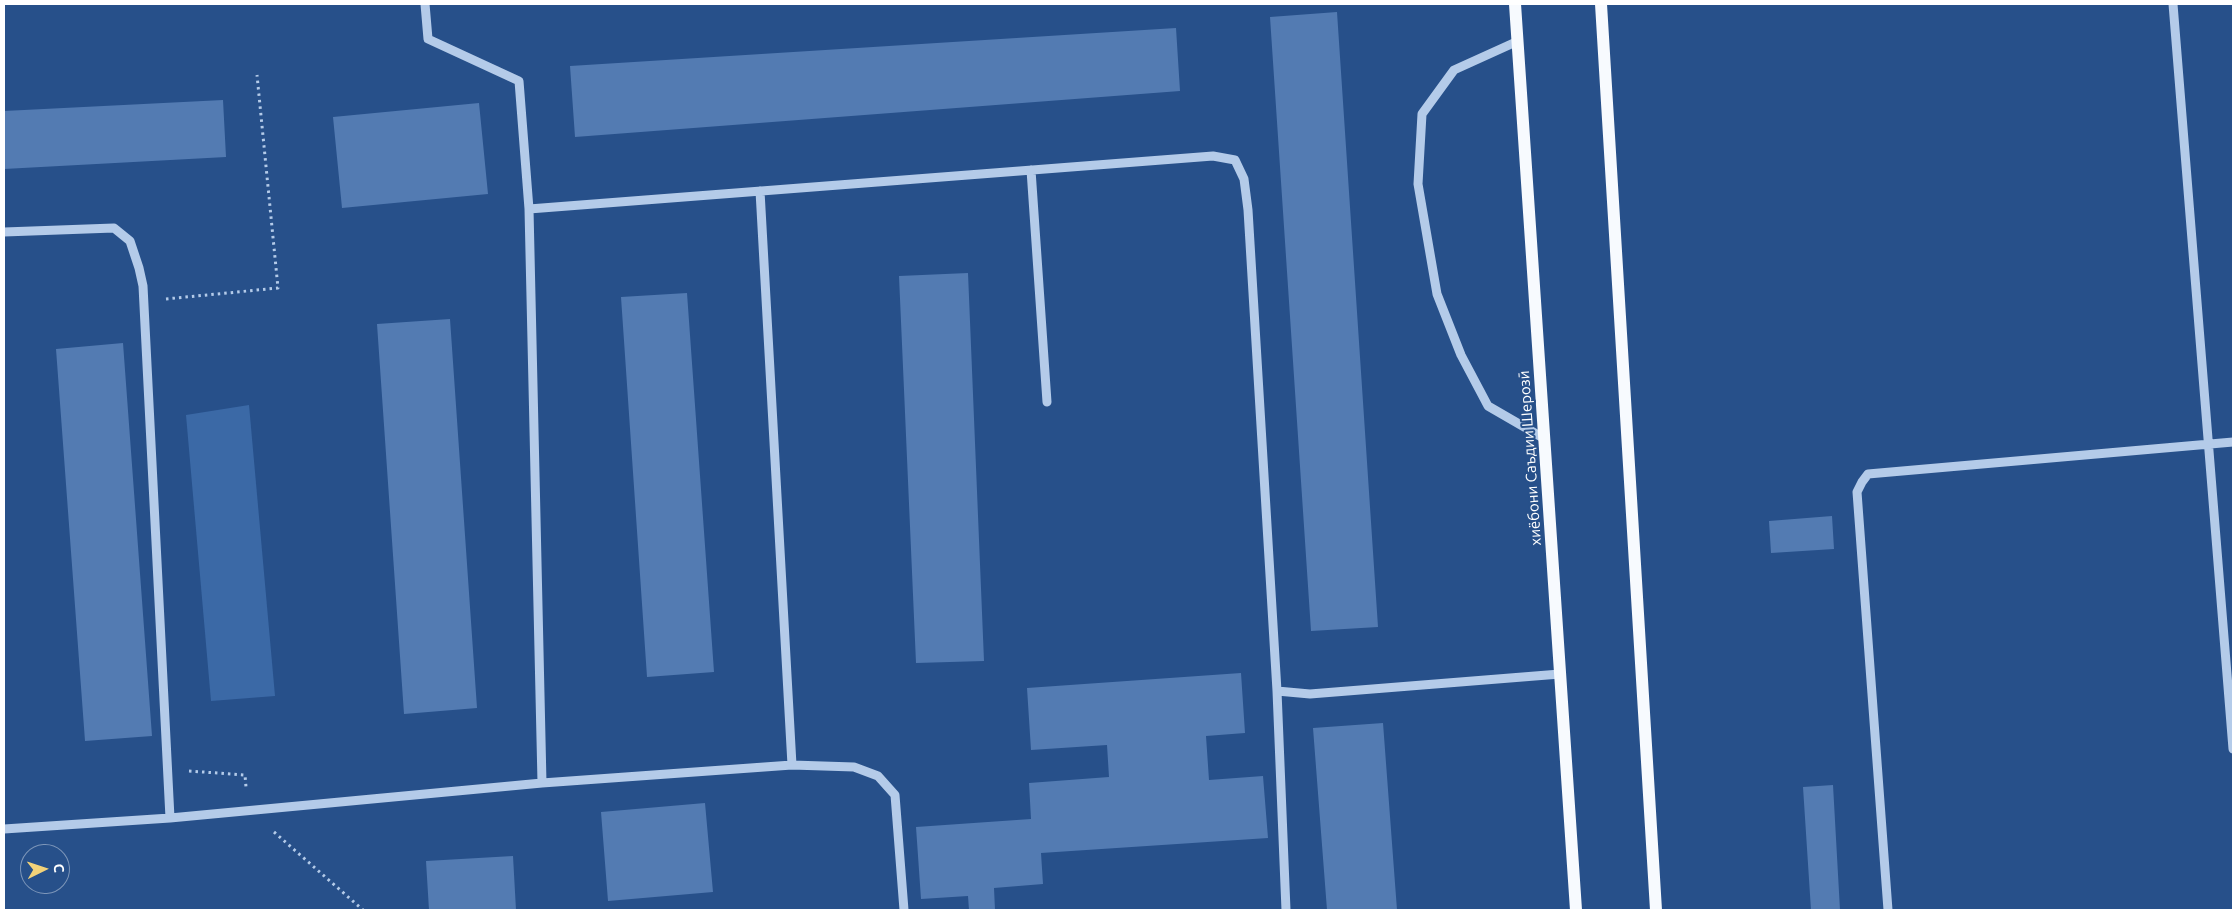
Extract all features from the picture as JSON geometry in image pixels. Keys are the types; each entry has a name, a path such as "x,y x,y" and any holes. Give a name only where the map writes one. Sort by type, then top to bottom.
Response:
{"main road":[{"name":"хиёбони Саъдии Шерозӣ","path":"1516,4 1576,910"},
{"path":"1601,4 1656,910"}],"lane":[{"path":"425,4 428,39 520,81 529,209 542,783"},
{"path":"2173,4 2233,749"},
{"path":"1518,41 1454,70 1422,114 1418,184 1437,294 1460,355 1488,406 1545,439"},
{"path":"529,209 1213,156 1235,160 1244,179 1248,210 1277,692 1286,910"},
{"path":"1031,170 1047,402"},
{"path":"760,191 792,765"},
{"path":"4,232 114,228 130,241 139,268 143,286 170,818"},
{"path":"1888,910 1857,492 1862,482 1868,474 2233,442"},
{"path":"1277,692 1310,694 1560,674"},
{"path":"4,830 170,818 248,809 542,783 792,765 854,767 878,776 895,795 904,910"}],"path":[{"path":"157,300 278,288 257,75"},
{"path":"187,771 245,775 248,809 363,910"}],"shaded area":[{"path":"249,405 275,696 211,701 186,415"}],"building":[{"path":"1337,12 1378,627 1311,631 1270,17"},
{"path":"1176,28 1180,91 575,137 570,66"},
{"path":"223,100 226,157 4,169 4,111"},
{"path":"479,103 488,194 342,208 333,117"},
{"path":"968,273 984,661 916,663 899,276"},
{"path":"687,293 714,672 647,677 621,297"},
{"path":"450,319 477,708 404,714 377,324"},
{"path":"123,343 152,736 85,741 56,349"},
{"path":"1832,516 1834,549 1771,553 1769,521"},
{"path":"1241,673 1245,733 1206,736 1209,780 1263,776 1268,838 1041,853 1043,884 994,888 995,910 969,910 968,896 921,899 916,827 1031,819 1029,783 1109,777 1107,745 1031,750 1027,688"},
{"path":"1383,723 1397,910 1327,910 1313,728"},
{"path":"1833,785 1840,910 1811,910 1803,787"},
{"path":"705,803 713,892 608,901 601,812"},
{"path":"513,856 516,910 429,910 426,861"}]}
